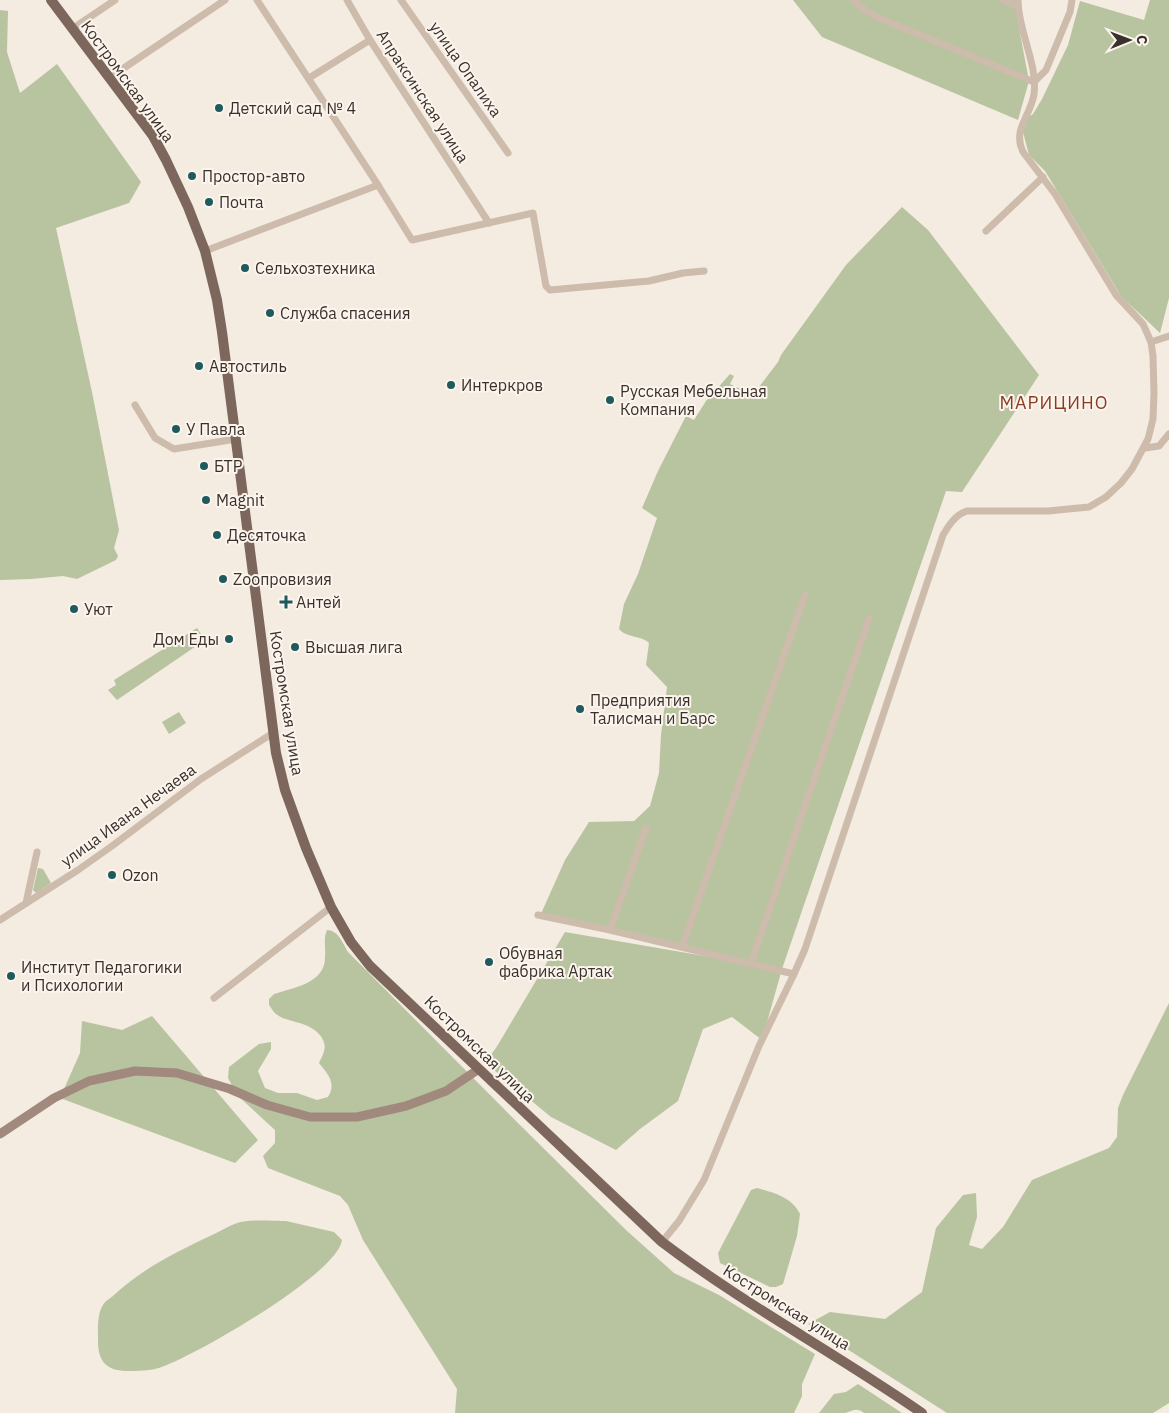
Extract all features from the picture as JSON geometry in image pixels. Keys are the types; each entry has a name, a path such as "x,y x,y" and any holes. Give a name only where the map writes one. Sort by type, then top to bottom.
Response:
{"main road":[{"name":"Костромская улица","path":"51,0 153,136 188,207 206,251 218,308 273,733 285,790 306,848 330,907 350,942 370,966 662,1242 698,1269 866,1375 922,1413"},
{"path":"0,1134 54,1098 89,1081 135,1071 177,1074 230,1089 267,1104 310,1117 357,1117 406,1106 446,1091 479,1069"}],"street":[{"path":"72,29 114,0"},
{"path":"109,78 226,0"},
{"path":"257,0 412,240 533,213 546,286 550,290 649,281 683,273 704,271"},
{"name":"Апраксинская улица","path":"347,0 370,40 488,223"},
{"name":"улица Опалиха","path":"401,0 508,153"},
{"path":"853,0 877,17 1034,82"},
{"path":"662,1242 679,1221 704,1180 762,1040 805,949 943,535 952,522 962,513 975,511 1048,511 1089,507 1106,497 1121,483 1145,448 1148,439 1154,406 1151,342 1143,324 1116,295 1055,194 1023,152 1018,138 1034,96 1034,82 1018,3 1003,0"},
{"path":"1034,82 1046,70 1070,12 1072,0"},
{"path":"309,78 370,40"},
{"path":"986,231 1043,177"},
{"path":"206,251 378,185"},
{"path":"1151,342 1169,336"},
{"path":"135,404 154,438 174,449 236,439"},
{"path":"1145,448 1159,446 1169,434"},
{"path":"682,947 805,595"},
{"path":"751,963 869,619"},
{"name":"улица Ивана Нечаева","path":"0,920 112,846 201,779 273,733"},
{"path":"610,930 646,828"},
{"path":"26,903 38,852"},
{"path":"214,998 330,907"},
{"path":"538,915 610,930 794,974"}],"green space":[{"path":"793,0 1016,0 1016,12 1029,81 1018,120 822,37"},
{"path":"1150,0 1169,0 1169,298 1160,333 1121,296 1045,171 1029,155 1023,132 1027,118 1033,114 1042,99 1068,45 1080,1 1144,20"},
{"path":"0,10 8,11 7,52 20,93 57,64 141,182 129,203 56,228 92,392 119,530 114,548 118,556 116,560 77,579 63,576 0,580"},
{"path":"902,207 928,230 1039,375 962,492 946,491 782,969 762,1040 732,1017 703,1029 678,1101 640,1129 616,1150 551,1117 488,1065 486,1061 496,1048 565,932 769,967 540,916 565,860 589,822 634,821 650,806 659,773 661,735 667,687 646,665 649,643 646,640 626,634 619,629 624,604 638,574 657,518 642,508 658,471 686,416 694,420 706,401 730,374 734,376 730,384 753,395 846,265"},
{"path":"197,628 205,640 117,700 108,690 116,685 114,680"},
{"path":"179,712 186,723 169,734 162,722"},
{"path":"38,868 43,869 51,883 36,893 33,890"},
{"path":"327,930 334,932 348,952 520,1125 626,1230 674,1273 719,1295 815,1354 802,1384 802,1396 794,1413 455,1413 457,1389 363,1240 348,1205 340,1196 268,1168 263,1156 275,1143 275,1130 237,1095 228,1078 229,1067 259,1044 271,1042 271,1049 258,1071 265,1088 278,1093 297,1093 317,1100 328,1097 332,1087 330,1078 319,1063 325,1048 324,1041 314,1029 280,1017 269,1005 269,999 274,994 307,983 320,973 324,966"},
{"path":"1169,1003 1169,1403 1153,1413 947,1413 808,1324 830,1312 885,1319 922,1292 936,1228 963,1195 976,1193 977,1217 969,1245 982,1249 1003,1227 1032,1180 1109,1148 1117,1137 1118,1108 1123,1095"},
{"path":"152,1016 258,1140 235,1163 60,1098 80,1053 82,1021 122,1030"},
{"path":"757,1188 788,1200 797,1208 800,1214 797,1236 783,1284 776,1287 770,1287 720,1263 718,1253 751,1190"},
{"path":"261,1220 286,1221 334,1232 342,1240 334,1255 316,1273 291,1293 231,1332 159,1368 142,1371 121,1371 111,1368 104,1362 98,1347 98,1326 101,1309 105,1302 136,1277 185,1248 234,1224"},
{"path":"858,1384 902,1413 864,1413 857,1410 845,1413 819,1413 834,1394 846,1392"}],"place":[{"name":"Детский сад № 4","path":"219,108"},
{"name":"Простор-авто","path":"192,176"},
{"name":"Почта","path":"209,202"},
{"name":"Сельхозтехника","path":"245,268"},
{"name":"Служба спасения","path":"270,313"},
{"name":"Автостиль","path":"199,366"},
{"name":"Интеркров","path":"451,385"},
{"name":"Русская Мебельная Компания","path":"610,400"},
{"name":"У Павла","path":"176,429"},
{"name":"БТР","path":"204,466"},
{"name":"Magnit","path":"206,500"},
{"name":"Десяточка","path":"217,535"},
{"name":"Zоопровизия","path":"223,579"},
{"name":"Антей","path":"286,602"},
{"name":"Уют","path":"74,609"},
{"name":"Дом Еды","path":"229,639"},
{"name":"Высшая лига","path":"295,647"},
{"name":"Предприятия Талисман и Барс","path":"580,709"},
{"name":"Ozon","path":"112,875"},
{"name":"Обувная фабрика Артак","path":"489,962"},
{"name":"Институт Педагогики и Психологии","path":"11,976"}],"district":[{"name":"МАРИЦИНО","path":"1054,402"}]}
